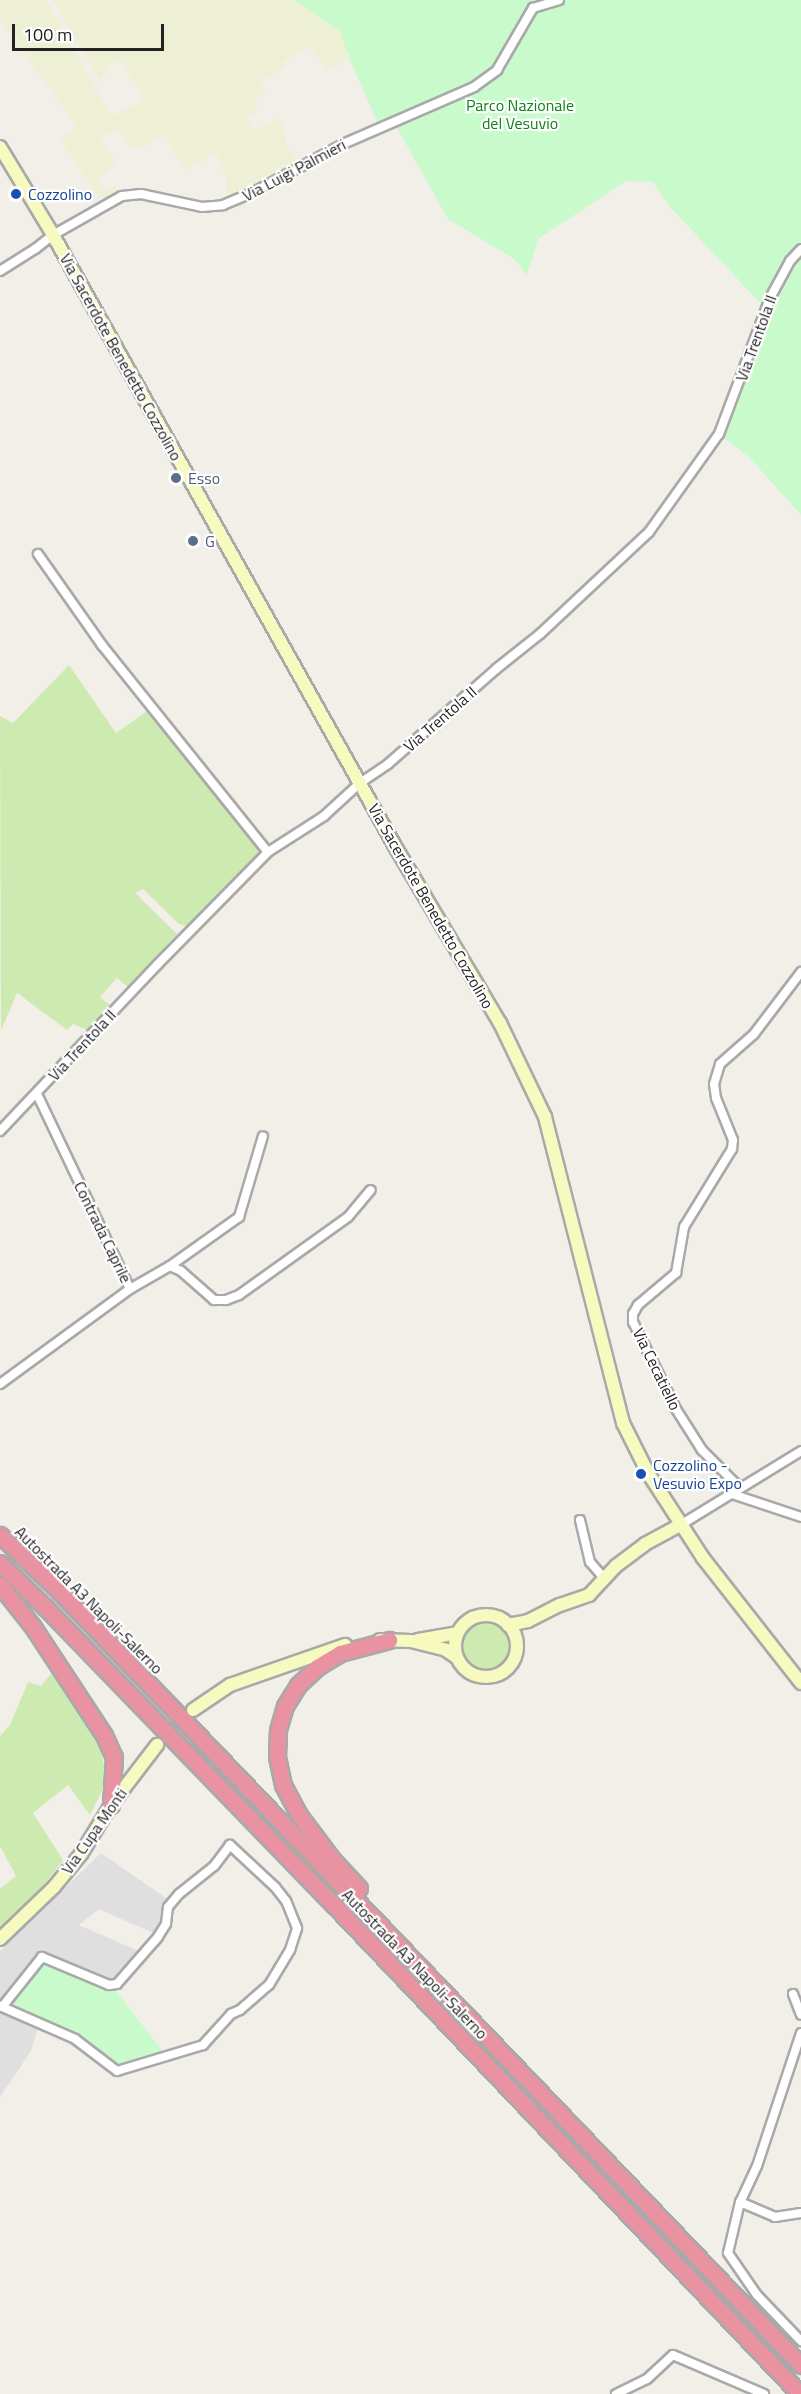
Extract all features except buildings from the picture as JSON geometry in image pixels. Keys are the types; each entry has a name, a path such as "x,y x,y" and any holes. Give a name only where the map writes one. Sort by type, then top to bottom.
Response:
{"highway":[{"name":"Autostrada A3 Napoli-Salerno","path":"0,1535 62,1594 801,2365"},
{"name":"Autostrada A3 Napoli-Salerno","path":"0,1563 334,1905 800,2394"},
{"path":"0,1585 33,1627 104,1735 114,1757 111,1805"},
{"path":"389,1640 340,1653 317,1667 298,1685 285,1706 278,1730 277,1757 282,1785 299,1815 332,1859 395,1928 424,1971"}],"main road":[{"name":"Via Sacerdote Benedetto Cozzolino","path":"0,147 53,234 360,783 500,1023 545,1117 623,1423 648,1473 703,1558 801,1683"},
{"path":"508,1625 528,1621 560,1605 589,1595 604,1578 645,1544 682,1524"},
{"path":"481,1616 499,1618 508,1625 516,1640 516,1652 512,1663 504,1671 494,1676 482,1677 471,1674 462,1667 456,1657 454,1645 457,1633 464,1623 481,1616"},
{"path":"516,1640 528,1621"},
{"path":"411,1641 457,1633"},
{"path":"193,1710 230,1685 297,1660 361,1640 411,1641 446,1650 456,1657"},
{"name":"Via Cupa Monti","path":"0,1939 54,1887 81,1854 111,1805 157,1745"}],"street":[{"name":"Via Luigi Palmieri","path":"0,271 35,249 53,234 111,200 132,194 168,198 212,208 243,198 343,144 474,87 496,69 533,8 559,0"},
{"name":"Via Trentola II","path":"0,1131 268,852 324,816 360,783 388,764 496,669 540,634 649,532 719,434 770,298 790,261 801,249"},
{"path":"38,554 102,645 268,852"},
{"name":"Via Cecatiello","path":"736,1491 702,1450 676,1409 633,1322 633,1314 638,1305 676,1272 684,1227 732,1149 733,1140 716,1098 714,1084 720,1064 754,1034 801,972"},
{"name":"Contrada Caprile","path":"0,1384 130,1289 37,1094"},
{"path":"130,1289 170,1266 239,1217 263,1136"},
{"path":"170,1266 181,1271 214,1300 226,1300 238,1295 348,1217 371,1190"},
{"path":"682,1524 801,1451"},
{"path":"736,1491 801,1516"},
{"path":"580,1520 590,1562 604,1578"},
{"path":"230,1845 275,1887 286,1901 297,1928 290,1950 269,1985 240,2010 231,2014 203,2045 117,2071 75,2039 1,2007 42,1957 109,1985 117,1984 158,1937 166,1924 168,1907 193,1881 214,1866 230,1845"},
{"path":"793,1994 801,2015"},
{"path":"801,2033 757,2166 740,2202 728,2253 757,2295 801,2341"},
{"path":"740,2202 775,2217 801,2213"},
{"path":"616,2394 647,2379 673,2355 764,2394"}],"shaded area":[{"path":"101,1853 173,1903 160,1936 99,1909 79,1925 145,1954 114,1988 43,1963 5,2003 40,2020 31,2051 0,2097 0,1951"}],"green space":[{"path":"0,0 46,0 111,116 144,100 121,60 109,66 100,82 53,0 354,0 354,48 345,52 349,58 327,70 310,46 283,61 285,66 260,82 267,93 252,102 257,111 247,118 255,132 280,118 287,144 297,162 293,165 226,201 227,179 216,153 184,169 165,136 132,150 118,128 101,138 116,165 98,178 104,189 115,186 117,192 101,200 60,139 77,127 0,21"},
{"name":"Parco Nazionale del Vesuvio","path":"294,0 801,0 801,515 750,458 716,432 763,306 670,207 653,182 626,181 538,239 527,275 514,259 448,219 396,126 378,124 340,31"},
{"path":"69,665 116,733 150,709 263,856 186,926 179,924 143,889 135,893 177,934 128,987 117,978 100,997 111,1006 90,1031 73,1024 67,1030 17,993 1,1031 0,716 13,723"},
{"path":"485,1621 499,1625 506,1632 510,1646 506,1660 499,1667 485,1671 471,1667 464,1660 460,1646 464,1632 471,1625"},
{"path":"54,1670 100,1745 105,1772 102,1791 90,1815 68,1785 33,1813 63,1860 23,1912 0,1932 0,1889 16,1876 0,1846 0,1736 10,1725 28,1682 41,1686"},
{"path":"44,1963 114,1988 164,2053 119,2066 111,2063 91,2044 9,2003"}],"tunnel":[{"path":"157,1745 188,1714"}],"place":[{"name":"Cozzolino","path":"16,194"},
{"name":"Esso","path":"176,478"},
{"name":"G","path":"193,541"},
{"name":"Cozzolino - Vesuvio Expo","path":"641,1474"}]}
